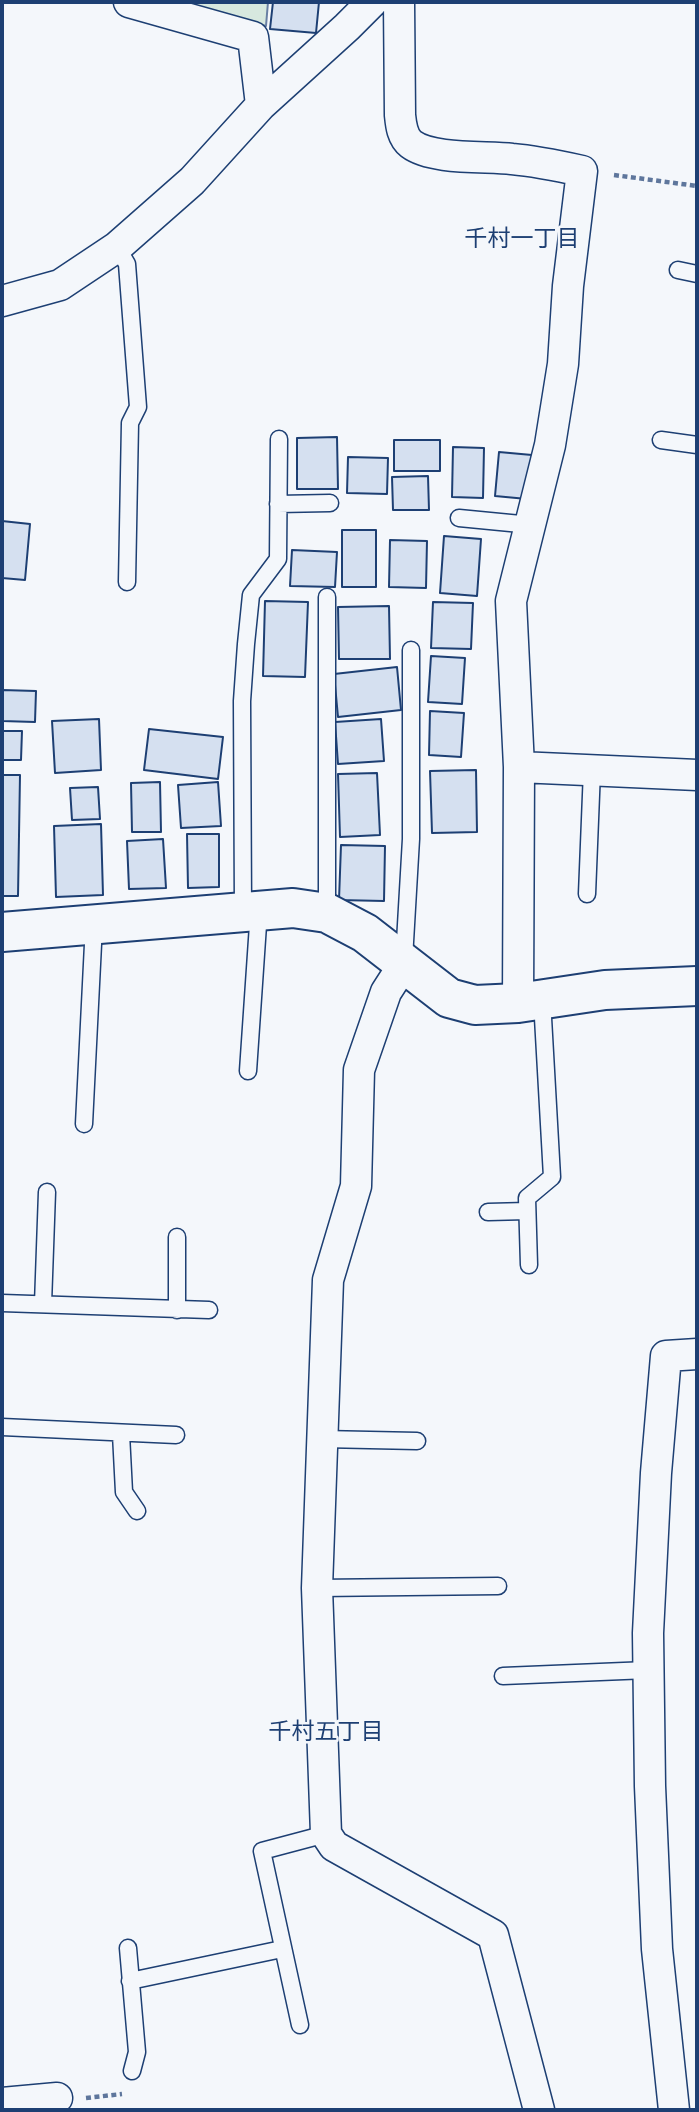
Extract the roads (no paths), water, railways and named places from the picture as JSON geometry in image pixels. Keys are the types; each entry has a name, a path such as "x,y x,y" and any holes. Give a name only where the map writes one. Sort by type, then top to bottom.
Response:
{"street":[{"path":"129,2 253,37 261,104"},
{"path":"2,301 60,285 117,247 192,181 261,104 372,2"},
{"path":"399,2 400,115 402,132 410,144 443,155 512,159 582,171 568,286 563,364 550,445 510,601 530,1002"},
{"path":"519,767 697,775"},
{"path":"2,932 293,908 327,914 365,933 449,998 475,1005 530,1002 604,990 697,986"},
{"path":"404,964 386,992 359,1070 356,1186 328,1280 317,1588 326,1834 334,1846 493,1935 539,2110"},
{"path":"674,2110 657,1949 650,1786 648,1633 656,1474 666,1356 697,1354"},
{"path":"2,2104 57,2098"}],"lane":[{"path":"117,247 127,264 138,407 130,423 127,582"},
{"path":"678,270 697,274"},
{"path":"248,1072 251,910 242,701 251,595 278,559 279,439"},
{"path":"661,440 697,445"},
{"path":"278,504 330,503"},
{"path":"460,518 531,525"},
{"path":"327,597 327,914"},
{"path":"404,964 411,839 411,650"},
{"path":"587,894 592,770"},
{"path":"84,1124 94,924"},
{"path":"529,1265 527,1198 552,1177 530,1002"},
{"path":"43,1304 47,1192"},
{"path":"488,1212 527,1210"},
{"path":"177,1237 177,1310"},
{"path":"2,1303 209,1310"},
{"path":"2,1427 176,1436"},
{"path":"121,1434 124,1492 137,1511"},
{"path":"322,1439 417,1441"},
{"path":"317,1588 498,1586"},
{"path":"503,1676 648,1670"},
{"path":"300,2025 262,1851 326,1834"},
{"path":"128,1948 137,2052 132,2071"},
{"path":"131,1980 282,1949"}],"district":[{"name":"千村一丁目","path":"522,240"},
{"name":"千村五丁目","path":"326,1733"}]}
